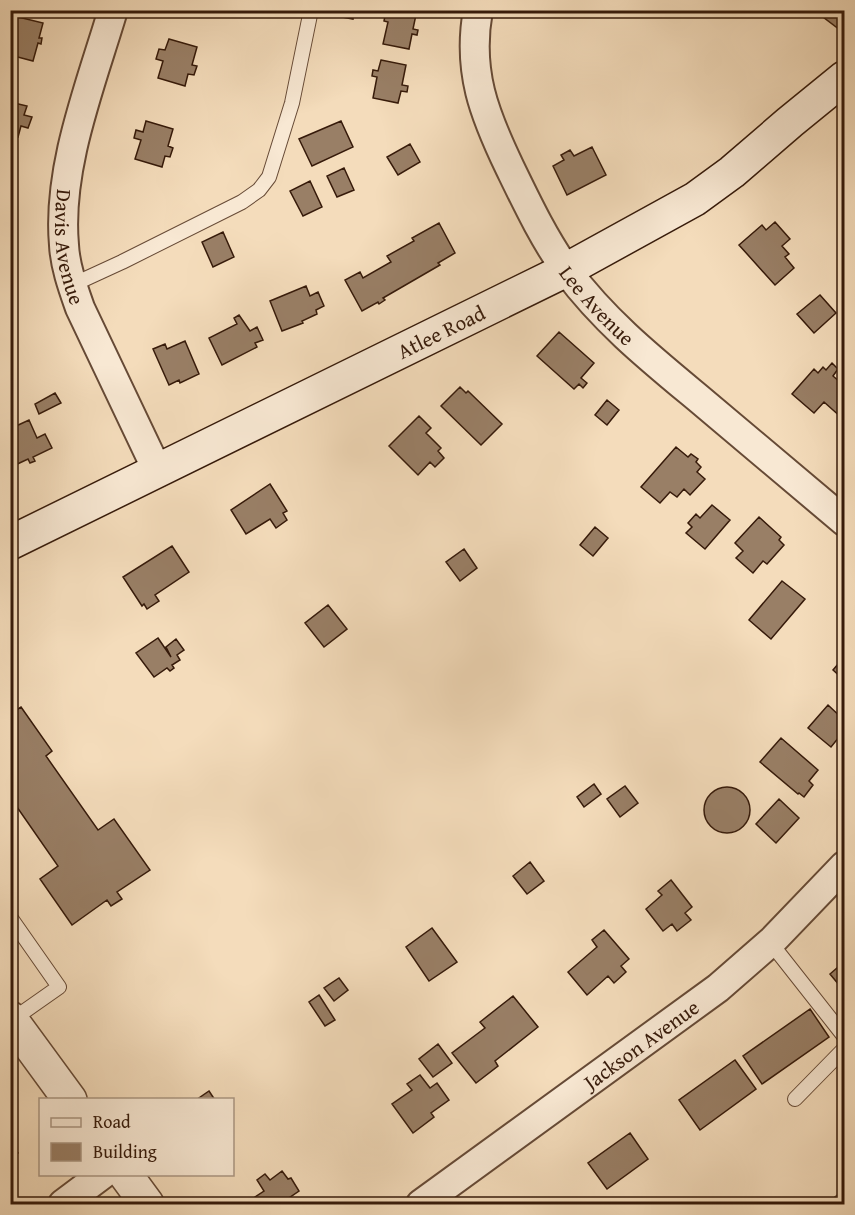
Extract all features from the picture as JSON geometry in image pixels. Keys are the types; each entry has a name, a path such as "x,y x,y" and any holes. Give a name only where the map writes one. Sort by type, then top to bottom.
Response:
{"main road":[{"name":"Atlee Road","path":"10,543 566,270 695,199 732,172 844,78"},
{"path":"11,1019 69,1098"},
{"path":"126,1176 147,1204"}],"street":[{"name":"Davis Avenue","path":"113,10 74,142 66,186 64,248 72,285 80,308 158,471"},
{"name":"Lee Avenue","path":"478,10 474,32 474,67 481,101 498,143 537,223 566,270 622,335 844,521"},
{"name":"Jackson Avenue","path":"421,1204 718,988 770,942 844,866"},
{"path":"63,1204 100,1176"}],"lane":[{"path":"72,285 232,207 259,190 269,177 285,132 311,10"},
{"path":"10,917 59,987 11,1019"},
{"path":"770,942 844,1036"},
{"path":"795,1099 844,1049"},
{"path":"838,1204 844,1198"}],"building":[{"path":"180,10 208,10 207,17"},
{"path":"327,10 354,10 353,19 326,14"},
{"path":"389,10 417,10 413,29 418,30 417,35 412,34 409,49 383,44 388,22 384,21"},
{"path":"827,10 844,10 844,33 823,17"},
{"path":"10,15 43,23 39,38 42,38 41,44 38,43 33,61 10,55"},
{"path":"169,39 197,47 192,65 197,66 194,75 188,74 185,86 158,78 163,61 156,59 159,49 165,50"},
{"path":"381,60 406,65 402,85 408,86 407,92 401,91 398,103 373,98 377,77 372,76 373,70 378,71"},
{"path":"10,102 27,106 24,115 32,117 28,128 21,126 18,137 10,135"},
{"path":"146,121 173,129 168,146 173,148 170,157 165,156 162,167 135,159 141,140 134,138 136,130 143,132"},
{"path":"341,121 353,147 312,166 299,139"},
{"path":"410,144 420,162 398,175 387,157"},
{"path":"592,147 606,175 567,195 553,166 564,160 561,155 570,150 574,156"},
{"path":"344,168 354,190 337,197 327,176"},
{"path":"310,181 322,207 303,216 290,191"},
{"path":"775,222 790,239 782,246 789,254 785,257 794,268 775,285 739,245 762,225 766,230"},
{"path":"439,223 455,253 438,263 440,265 383,298 385,300 379,304 378,302 362,311 345,280 360,272 363,278 391,262 387,256 414,241 412,238"},
{"path":"223,232 234,257 213,267 202,242"},
{"path":"306,286 310,296 318,292 324,306 316,310 317,314 302,321 303,323 282,331 270,301"},
{"path":"820,295 836,313 814,333 797,314"},
{"path":"239,315 250,331 257,327 263,340 255,343 257,347 222,365 209,338 237,324 234,318"},
{"path":"559,332 594,363 581,378 587,383 583,388 579,384 574,389 537,356"},
{"path":"185,341 199,374 180,383 179,380 169,385 153,349 165,344 167,349"},
{"path":"832,363 838,369 833,376 841,383 844,380 844,416 842,418 824,402 814,413 792,394 814,369 818,373 823,367 826,370"},
{"path":"460,387 466,393 468,391 502,424 481,445 441,406"},
{"path":"55,393 61,403 39,414 35,404"},
{"path":"607,400 619,410 607,425 595,415"},
{"path":"419,416 431,428 426,433 441,448 438,451 444,458 435,467 430,462 418,475 389,446"},
{"path":"29,420 37,438 45,434 52,448 33,457 35,461 30,463 28,459 11,467 10,438 17,435 14,427"},
{"path":"676,447 688,457 691,454 698,459 696,462 701,467 697,472 705,479 690,495 684,489 677,497 670,492 660,503 641,487"},
{"path":"270,484 287,511 283,513 287,520 276,528 270,519 246,534 231,510"},
{"path":"712,505 730,520 705,549 686,533 692,527 688,523 696,514 700,518"},
{"path":"759,517 781,537 779,540 784,545 767,564 763,561 753,573 736,558 743,551 735,543"},
{"path":"595,527 608,538 593,556 580,545"},
{"path":"172,546 189,572 155,595 159,601 147,609 144,604 142,606 123,577"},
{"path":"464,549 477,568 460,581 446,562"},
{"path":"782,581 805,599 771,639 749,620"},
{"path":"328,605 347,629 324,647 305,623"},
{"path":"158,638 171,657 166,647 176,639 184,650 177,655 180,660 172,665 174,668 170,671 167,668 154,677 136,653"},
{"path":"844,657 844,680 833,670"},
{"path":"828,705 844,720 844,731 831,747 808,728"},
{"path":"21,707 52,751 46,756 98,830 114,819 150,870 117,892 122,899 111,906 107,900 72,925 40,879 58,866 10,797 10,724 13,722 10,714"},
{"path":"781,738 818,770 809,781 813,785 804,797 760,762"},
{"path":"594,784 601,794 584,807 577,797"},
{"path":"625,786 638,803 620,817 607,799"},
{"path":"727,787 736,788 744,793 749,801 749,819 744,827 736,832 727,833 718,832 710,827 705,819 704,810 705,801 710,793 718,788"},
{"path":"779,799 799,818 776,843 756,824"},
{"path":"530,862 544,881 527,894 513,876"},
{"path":"671,880 692,907 685,913 691,920 677,931 672,924 663,931 646,909 662,895 658,891"},
{"path":"432,928 457,962 429,981 406,947"},
{"path":"604,930 629,959 621,966 626,972 614,983 608,976 587,995 568,972 597,947 592,940"},
{"path":"844,962 844,991 830,974"},
{"path":"339,978 348,990 334,1001 324,988"},
{"path":"319,995 335,1020 325,1026 309,1002"},
{"path":"513,996 538,1027 495,1061 498,1066 476,1083 452,1053 485,1028 480,1022"},
{"path":"810,1009 829,1037 762,1084 743,1056"},
{"path":"438,1044 452,1063 433,1077 419,1059"},
{"path":"735,1060 756,1089 700,1130 679,1100"},
{"path":"420,1075 430,1088 437,1083 449,1100 431,1113 434,1117 413,1133 392,1104 412,1090 407,1084"},
{"path":"209,1091 214,1098 199,1098"},
{"path":"630,1133 648,1159 607,1189 588,1163"},
{"path":"10,1143 18,1153 10,1160"},
{"path":"282,1171 288,1179 291,1178 299,1191 289,1198 294,1204 255,1204 252,1199 264,1191 257,1180 265,1174 270,1180"}]}
